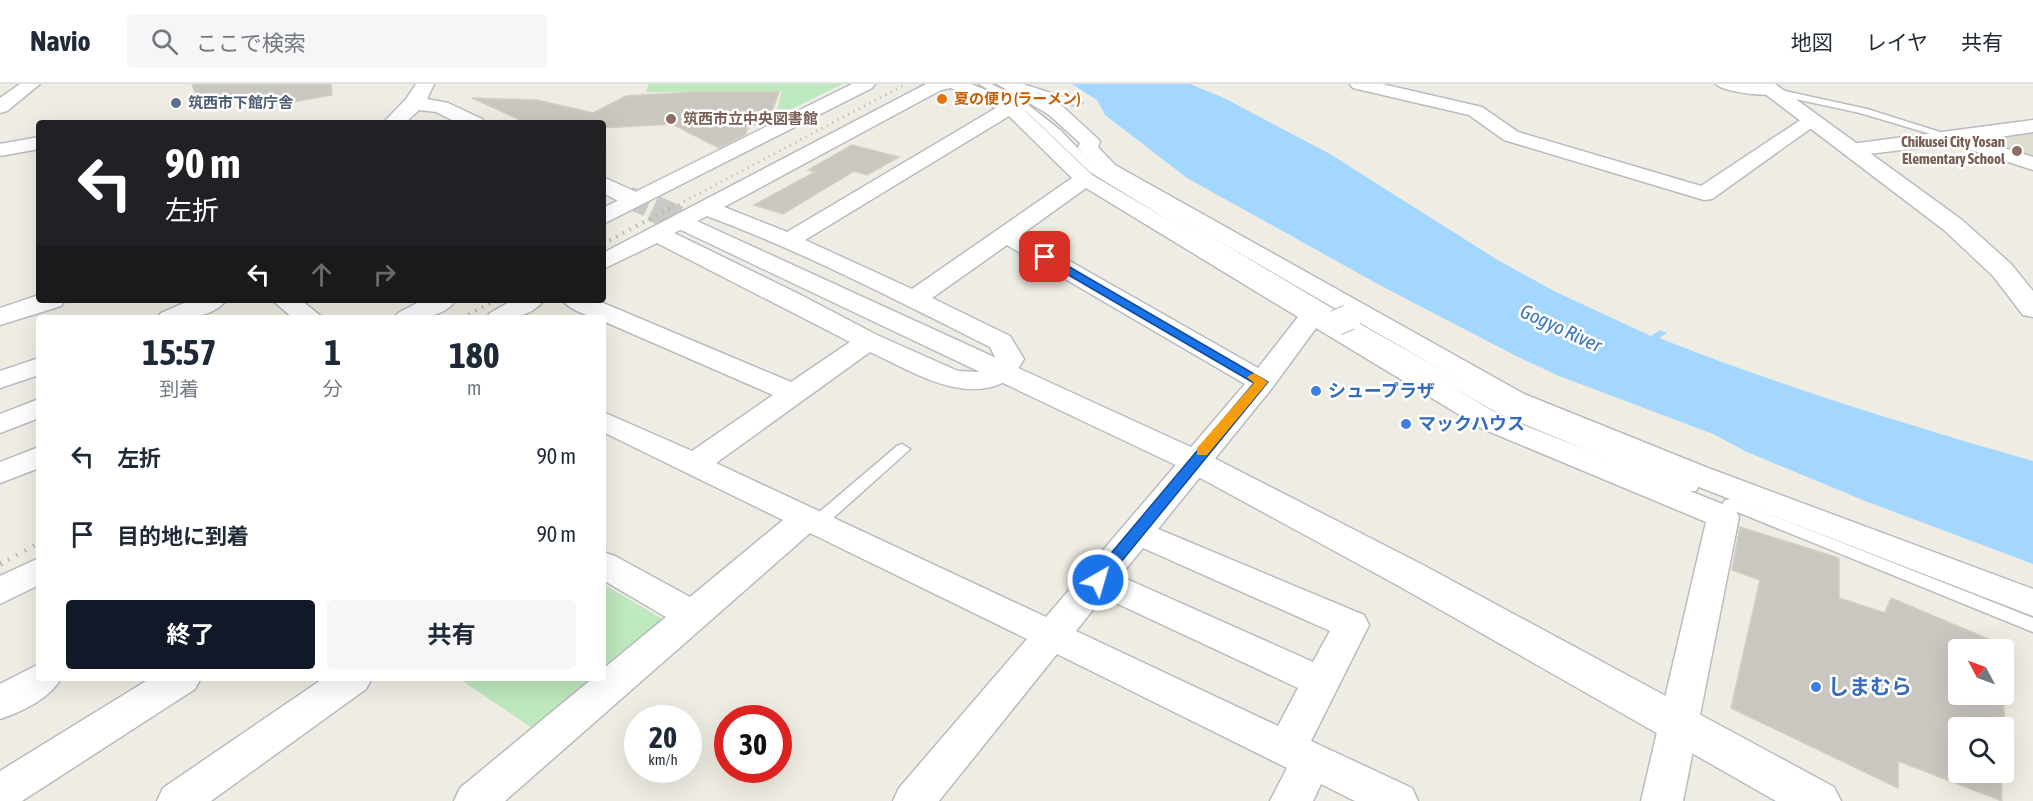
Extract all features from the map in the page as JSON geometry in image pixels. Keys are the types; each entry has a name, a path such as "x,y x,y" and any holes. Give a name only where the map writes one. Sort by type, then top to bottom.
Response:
{"street":[{"path":"0,107 31,84"},
{"path":"606,215 866,84"},
{"path":"606,260 697,216 938,85 957,84 1055,110 1090,141 1088,148 1093,172 1337,319 1493,423 1723,517 1662,801"},
{"path":"1359,84 1475,111 1511,136 1704,194 1812,121"},
{"path":"1725,84 1766,87 1953,225 2002,270 2033,309"},
{"path":"395,120 417,90 441,107 469,120"},
{"path":"788,241 1008,96"},
{"path":"1851,150 2033,126"},
{"path":"1954,138 2033,164"},
{"path":"0,150 36,144"},
{"path":"914,299 1093,172"},
{"path":"1093,172 1337,319 1514,400 1696,475 2033,603"},
{"path":"606,185 628,196"},
{"path":"657,234 792,300 868,341 953,380 980,381 1002,372 1010,359 1001,342 788,241 697,216"},
{"path":"697,216 1002,372 1194,461 1678,722 1818,801"},
{"path":"1005,234 1262,382"},
{"path":"0,317 42,303"},
{"path":"177,315 206,303"},
{"path":"413,315 436,303"},
{"path":"504,315 526,303"},
{"path":"582,303 792,393"},
{"path":"277,315 297,308"},
{"path":"914,801 1194,461 1262,382 1337,319"},
{"path":"694,464 868,341"},
{"path":"0,380 36,367"},
{"path":"0,424 36,409"},
{"path":"606,422 938,579 1397,801"},
{"path":"0,473 36,458"},
{"path":"475,801 692,615 811,521"},
{"path":"1136,532 1351,625 1321,682 1299,755 1291,801"},
{"path":"606,566 692,615"},
{"path":"0,591 36,572"},
{"path":"1098,580 1321,682"},
{"path":"0,703 37,681"},
{"path":"0,793 178,681"},
{"path":"178,801 349,681"}],"lane":[{"path":"983,84 1011,96 1027,108 1093,172 1330,313 1503,410 1690,487 1696,475"},
{"path":"1014,84 1077,103"},
{"path":"1766,87 1887,115 1954,138"},
{"path":"811,521 902,449"},
{"path":"1723,517 1731,504 2033,625"}],"shaded area":[{"name":"Chikusei City Yosan Elementary School","path":"2033,130 2033,160 1971,141"}],"green space":[{"path":"649,84 843,84 775,117 782,91 646,92"},
{"path":"606,586 664,620 606,675"},
{"path":"462,681 598,681 538,732"}],"water":[{"name":"Gogyo River","path":"1072,84 1190,84 1224,98 1330,154 1496,259 1556,292 1651,336 1660,330 1667,333 1659,338 1798,389 2033,461 2033,564 1865,501 1747,452 1713,434 1559,376 1520,358 1385,288 1187,178 1105,115 1097,100"}],"building":[{"name":"筑西市下館庁舎","path":"192,84 331,84 332,95 260,108 255,95 199,106"},
{"path":"694,92 779,92 770,117 747,129 746,134 719,148 672,124 606,128 606,120 520,120 472,98 537,100 593,113 626,96"},
{"path":"852,145 899,157 867,175 854,171 783,214 754,205 815,172 808,170"},
{"path":"1740,527 1839,558 1839,598 1885,613 1891,598 1988,639 1948,639 1948,705 2004,705 2004,717 1948,717 1948,780 1898,761 1898,788 1731,708 1760,580 1732,570"},
{"path":"1955,783 2001,783 2002,801"}],"tunnel":[{"path":"628,197 657,210"},
{"path":"653,208 688,224"}],"railway":[{"path":"668,210 906,84"},
{"path":"606,242 670,208"},
{"path":"468,315 490,303"},
{"path":"8,560 36,545"},
{"path":"0,564 10,558"}],"slow traffic":[{"path":"1202,452 1262,382 1254,377"}],"place":[{"name":"夏の便り(ラーメン)","path":"942,99"},
{"name":"筑西市下館庁舎","path":"176,103"},
{"name":"筑西市立中央図書館","path":"671,119"},
{"name":"Chikusei City Yosan Elementary School","path":"2017,151"},
{"name":"シュープラザ","path":"1316,391"},
{"name":"マックハウス","path":"1406,424"},
{"name":"しまむら","path":"1816,687"}],"route":[{"path":"1045,257 1262,382 1194,461 1098,580"}]}
